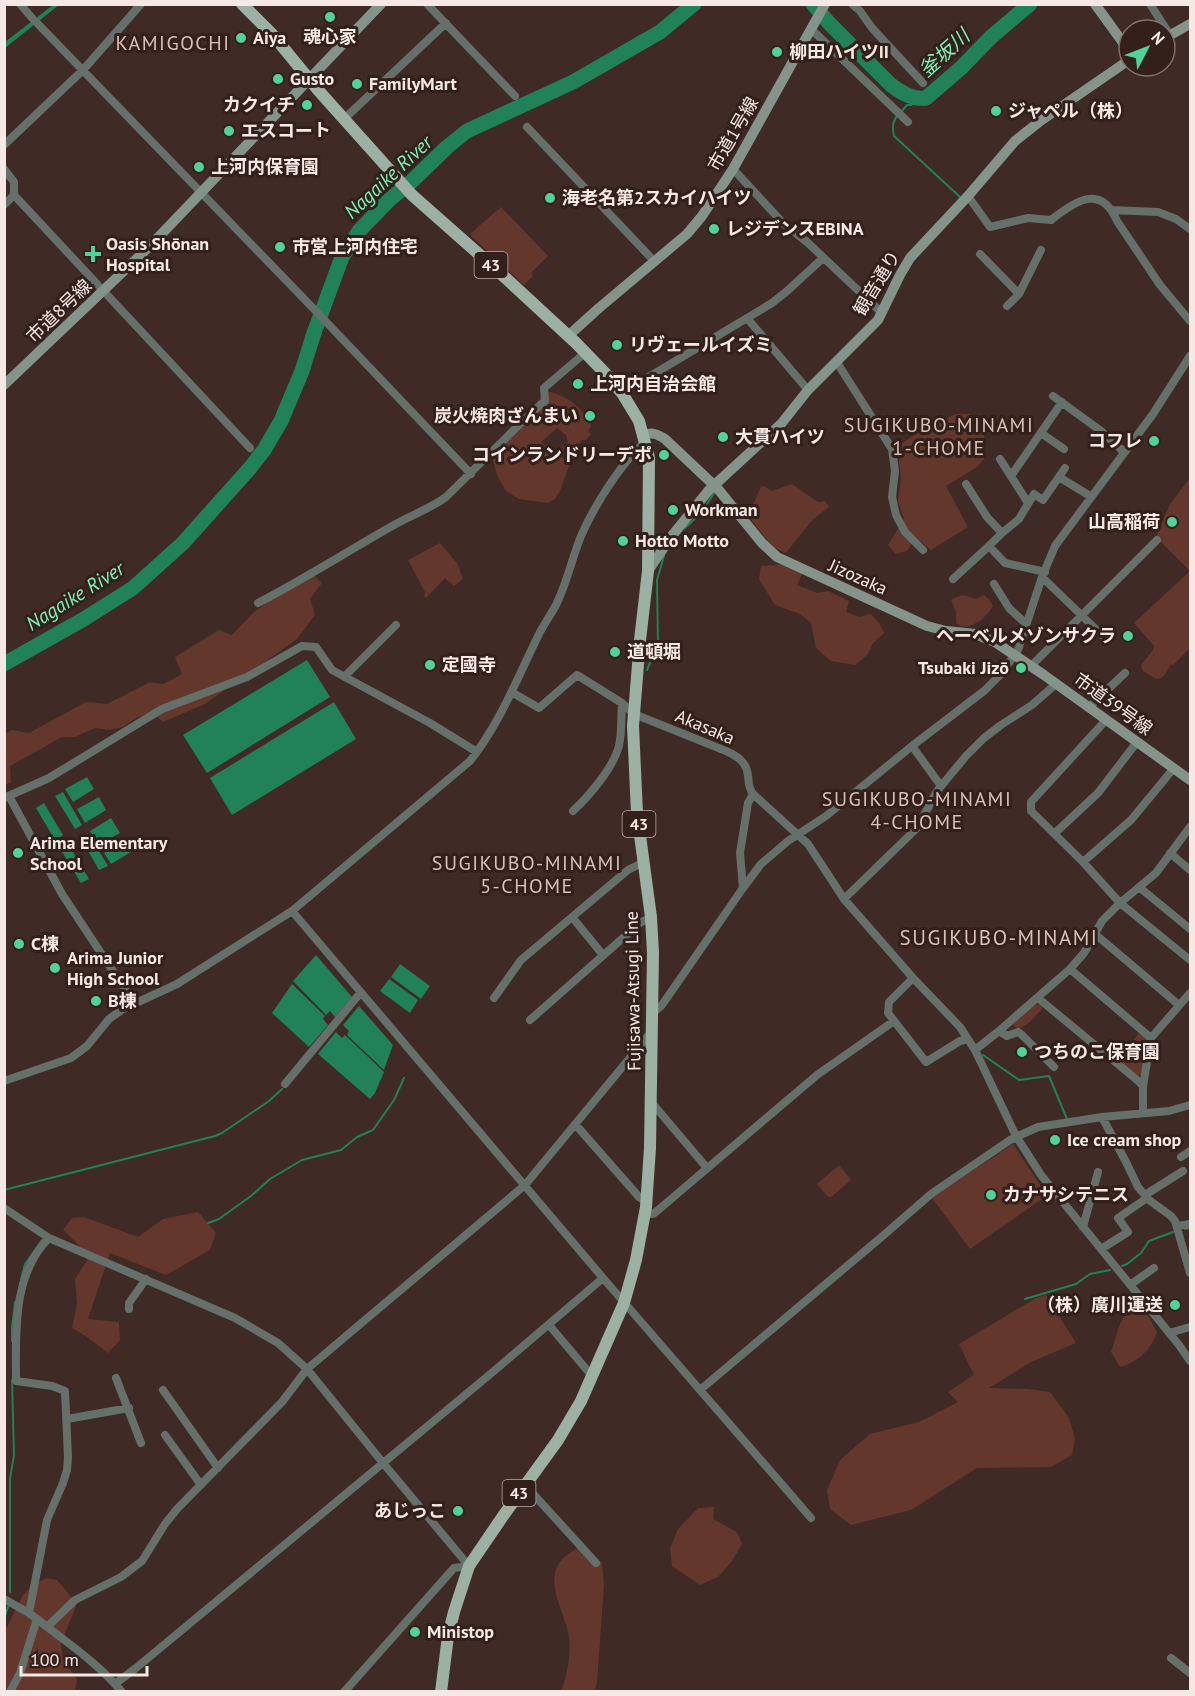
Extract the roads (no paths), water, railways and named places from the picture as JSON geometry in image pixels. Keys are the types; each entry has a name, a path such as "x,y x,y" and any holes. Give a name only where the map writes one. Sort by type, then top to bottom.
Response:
{"main road":[{"name":"43","path":"242,4 272,34 344,119"},
{"name":"Fujisawa-Atsugi Line","path":"344,119 412,195 586,352 622,393 639,421 649,458 648,571 634,714 637,813 651,917 653,953 648,1210 624,1303 571,1419 470,1566 448,1636 441,1692"}],"street":[{"path":"20,4 471,474"},
{"path":"4,146 83,70 141,4"},
{"name":"市道8号線","path":"7,378 150,246 381,4"},
{"path":"427,4 515,96"},
{"path":"852,4 923,83"},
{"path":"1095,4 1117,34"},
{"path":"1150,4 1158,18"},
{"path":"820,12 908,122"},
{"name":"市道1号線","path":"568,336 687,234 711,204 733,169 820,12"},
{"path":"344,119 446,23"},
{"path":"1177,31 1191,24"},
{"name":"観音通り","path":"648,571 671,537 714,486 781,424 808,390 878,320 910,258 1021,136 1117,68"},
{"path":"527,127 655,262"},
{"path":"4,169 14,182 14,195 250,448"},
{"path":"733,169 783,223 807,242 882,313"},
{"path":"4,205 14,195"},
{"path":"968,196 990,227 1028,218 1051,220 1080,200 1092,198 1100,200 1113,210 1160,285 1191,321"},
{"path":"1113,210 1158,212 1176,219 1191,229"},
{"path":"1007,306 1019,294 1041,250"},
{"path":"980,254 1019,294"},
{"path":"622,393 787,292 823,258"},
{"path":"747,318 808,390"},
{"path":"258,603 411,515 434,506 446,497 545,401 544,388 586,352"},
{"path":"653,1013 662,1005 761,864 826,816 984,691 1001,674 1018,650 1055,546 1153,414 1191,356"},
{"path":"836,361 892,448 895,471 892,497 896,515 905,532 923,550"},
{"path":"1053,396 1101,431 1124,452"},
{"path":"1011,476 1062,402"},
{"name":"Jizozaka","path":"644,438 651,433 658,434 665,440 714,486 762,543 777,557 927,626 946,631 975,634 995,642 1015,655"},
{"path":"1041,433 1064,449"},
{"path":"4,1081 71,1058 87,1046 109,1018 134,1003 177,984 292,911 470,761 513,693 540,631 556,604 581,536 598,503 644,438"},
{"path":"1000,459 1028,503"},
{"path":"953,579 1019,519 1034,494 1043,500 1065,468"},
{"path":"1059,477 1090,496"},
{"path":"966,484 987,517 1002,533"},
{"path":"1031,666 1157,540"},
{"path":"989,546 1005,563 1044,574 1108,641"},
{"path":"994,584 1009,608 1026,624"},
{"path":"345,676 396,625"},
{"path":"134,1003 62,894 7,797 49,778 162,709 247,677 302,646 316,647 332,670 430,723 477,752"},
{"name":"市道39号線","path":"1015,655 1174,768 1189,776"},
{"path":"1089,707 1125,673"},
{"path":"513,693 539,708 577,675 622,703 634,714"},
{"path":"844,899 917,828 937,791 966,756 984,738 1032,705 1056,684"},
{"path":"573,811 589,795 616,754 622,703"},
{"name":"Akasaka","path":"634,714 738,758 747,769 748,786 753,794"},
{"path":"1106,720 1031,802 1031,811 1055,833 1120,903 1191,960"},
{"path":"1055,833 1098,793 1137,742"},
{"path":"912,746 942,786"},
{"path":"1083,862 1131,820 1174,768"},
{"path":"743,888 740,853 748,803 753,794 808,844 844,899 968,1039 1016,1136 1041,1175 1191,1361"},
{"path":"975,1050 1070,969 1084,952 1102,921 1156,873 1191,827"},
{"path":"1170,853 1191,870"},
{"path":"494,998 521,960 628,870 644,862"},
{"path":"1139,887 1191,928"},
{"path":"292,911 624,1303 811,1518"},
{"path":"572,917 603,955"},
{"path":"530,1020 640,923 651,917"},
{"path":"1095,934 1179,1005"},
{"path":"1070,969 1151,1038"},
{"path":"913,978 890,1002 888,1013 926,1062 960,1041 968,1039"},
{"path":"285,1084 361,992"},
{"path":"1143,1113 1143,1086 1151,1038 1191,993"},
{"path":"1038,998 1143,1086"},
{"path":"575,1124 648,1210 706,1168 817,1075 894,1021"},
{"path":"47,1627 75,1600 121,1576 142,1561 177,1509 282,1402 307,1369 525,1185 653,1030"},
{"path":"999,1031 1007,1036 1018,1032 1054,1067"},
{"path":"651,1103 706,1168"},
{"path":"700,1390 931,1194 1016,1136 1038,1127 1101,1117 1169,1111 1191,1105"},
{"path":"1101,1117 1138,1186 1146,1196 1171,1216 1177,1226 1187,1246 1191,1273"},
{"path":"1180,1157 1191,1151"},
{"path":"1101,1249 1128,1232 1118,1218 1183,1171"},
{"path":"1083,1227 1098,1172"},
{"path":"4,1208 49,1238 238,1319 278,1343 307,1369 470,1566"},
{"path":"1177,1226 1191,1224"},
{"path":"29,1613 47,1520 67,1470 68,1457 66,1391 52,1386 16,1381 16,1323 26,1271 39,1248 49,1238"},
{"path":"1130,1285 1154,1268"},
{"path":"115,1684 603,1278"},
{"path":"129,1309 129,1303 146,1279"},
{"path":"549,1325 592,1376"},
{"path":"1169,1333 1191,1328"},
{"path":"117,1378 141,1443"},
{"path":"163,1390 218,1468"},
{"path":"67,1419 129,1408"},
{"path":"165,1434 201,1485"},
{"path":"525,1485 596,1563"},
{"path":"344,1692 454,1568 470,1566"},
{"path":"4,1599 38,1619 91,1661 122,1692"},
{"path":"10,1692 20,1673 38,1619"},
{"path":"1171,1658 1191,1673"}],"waterway":[{"name":"Nagaike River","path":"4,664 84,619 133,588 183,543 250,468 281,421 302,371 342,257 359,231 389,200 467,131 573,82 660,32 694,4"},
{"name":"釜坂川","path":"813,4 891,85 917,98 926,98 1030,4"},
{"path":"901,112 907,105 919,99"},
{"path":"897,116 893,125 894,136 960,197"},
{"path":"685,528 702,512 714,493"},
{"path":"647,670 658,643 657,580 664,556"},
{"path":"983,1055 1019,1080 1049,1076 1067,1119"},
{"path":"208,1223 219,1219 270,1179 302,1160 341,1150 357,1137 373,1130 394,1100 404,1078"},
{"path":"4,1190 215,1136 269,1101 282,1089"},
{"path":"1185,1229 1190,1228"},
{"path":"1122,1266 1141,1253 1149,1241 1173,1232"},
{"path":"21,1279 25,1264 42,1240"},
{"path":"1025,1299 1076,1284 1090,1274 1110,1270"},
{"path":"12,1341 15,1302"},
{"path":"10,1592 10,1479 14,1455 12,1380"},
{"path":"4,1619 8,1607"}],"place":[{"name":"魂心家","path":"330,17"},
{"name":"Aiya","path":"241,38"},
{"name":"柳田ハイツII","path":"777,52"},
{"name":"Gusto","path":"278,79"},
{"name":"FamilyMart","path":"357,84"},
{"name":"カクイチ","path":"307,105"},
{"name":"ジャペル（株）","path":"996,111"},
{"name":"エスコート","path":"229,131"},
{"name":"上河内保育園","path":"199,167"},
{"name":"海老名第2スカイハイツ","path":"550,198"},
{"name":"レジデンスEBINA","path":"714,229"},
{"name":"市営上河内住宅","path":"280,247"},
{"name":"Oasis Shōnan Hospital","path":"93,254"},
{"name":"リヴェールイズミ","path":"617,345"},
{"name":"上河内自治会館","path":"578,384"},
{"name":"炭火焼肉ざんまい","path":"590,416"},
{"name":"大貫ハイツ","path":"723,437"},
{"name":"コフレ","path":"1154,441"},
{"name":"コインランドリーデポ","path":"664,455"},
{"name":"Workman","path":"673,510"},
{"name":"山高稲荷","path":"1172,522"},
{"name":"Hotto Motto","path":"623,541"},
{"name":"ヘーベルメゾンサクラ","path":"1128,636"},
{"name":"道頓堀","path":"615,652"},
{"name":"定國寺","path":"430,665"},
{"name":"Tsubaki Jizō","path":"1021,668"},
{"name":"Arima Elementary School","path":"18,853"},
{"name":"C棟","path":"19,944"},
{"name":"Arima Junior High School","path":"55,968"},
{"name":"B棟","path":"96,1001"},
{"name":"つちのこ保育園","path":"1022,1052"},
{"name":"Ice cream shop","path":"1055,1140"},
{"name":"カナサシテニス","path":"991,1195"},
{"name":"（株）廣川運送","path":"1175,1305"},
{"name":"あじっこ","path":"458,1511"},
{"name":"Ministop","path":"415,1632"}],"district":[{"name":"KAMIGOCHI","path":"173,43"},
{"name":"SUGIKUBO-MINAMI 1-CHOME","path":"939,436"},
{"name":"SUGIKUBO-MINAMI 4-CHOME","path":"917,810"},
{"name":"SUGIKUBO-MINAMI 5-CHOME","path":"527,874"},
{"name":"SUGIKUBO-MINAMI","path":"999,938"}]}
